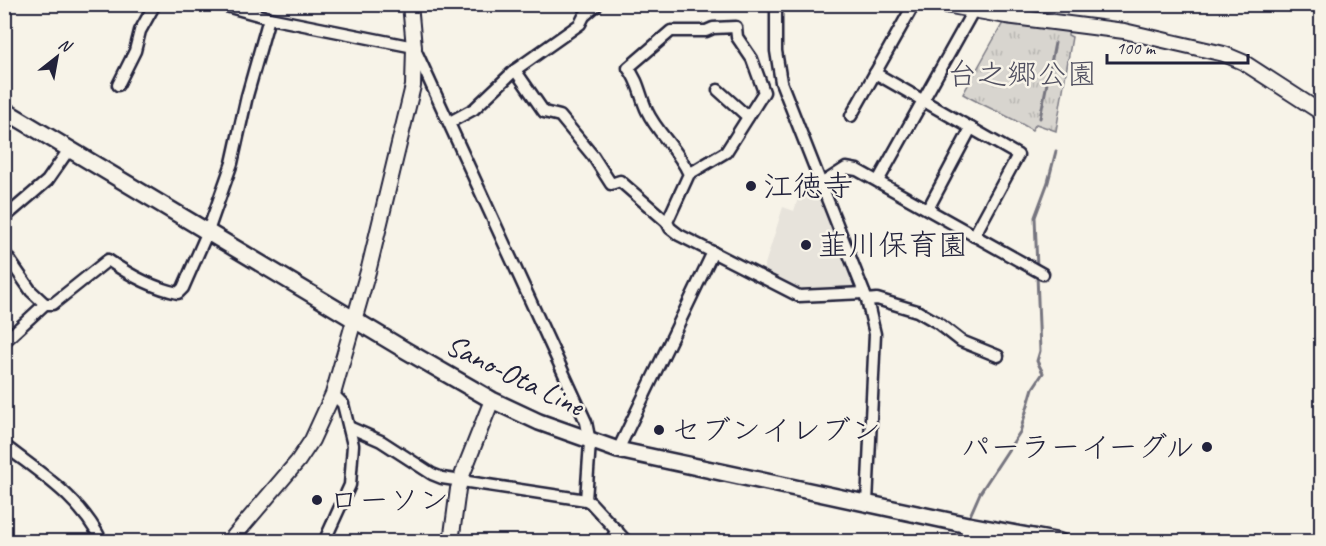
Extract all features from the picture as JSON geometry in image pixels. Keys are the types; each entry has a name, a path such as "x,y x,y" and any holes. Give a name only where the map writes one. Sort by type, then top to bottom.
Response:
{"main road":[{"name":"Sano-Ota Line","path":"4,110 354,320 492,400 539,422 618,450 968,525 1060,542"}],"street":[{"path":"118,85 135,51 140,31 155,4"},
{"path":"219,4 242,7 268,18 414,46"},
{"path":"229,542 298,461 312,440 333,394 369,268 413,86 414,46 410,4"},
{"path":"450,122 474,109 515,70 580,24 584,16 598,4"},
{"path":"776,4 776,51 781,82 865,296 875,334 867,503"},
{"path":"850,116 914,4"},
{"path":"940,4 1124,31 1224,54 1243,62 1322,113"},
{"path":"878,181 974,10"},
{"path":"4,342 45,304 53,304 108,260 146,281 178,293 183,288 208,231 232,163 268,18"},
{"path":"667,222 688,174 726,152 764,92 752,59 737,38 736,27 713,28 706,31 671,31 628,68 636,78 648,112 682,159 688,174"},
{"path":"414,46 586,422 590,441 586,500"},
{"path":"515,70 544,112 560,116 594,156 611,184 620,181 679,235 799,296 865,296 917,311 938,323 961,341 998,356"},
{"path":"875,73 1018,155 974,236"},
{"path":"762,87 781,82"},
{"path":"718,90 748,117"},
{"path":"928,210 971,128"},
{"path":"4,218 48,181 70,148"},
{"path":"821,184 846,168 857,170 1039,272"},
{"path":"4,252 31,291 45,304"},
{"path":"618,450 713,252"},
{"path":"324,542 350,485 353,445 343,404 333,394"},
{"path":"452,542 461,481 492,400"},
{"path":"349,427 381,441 442,478 586,500 627,542"},
{"path":"4,445 78,504 92,522 102,542"},
{"path":"965,542 968,525"},
{"path":"609,542 617,530"}],"shaded area":[{"path":"800,192 821,198 855,288 854,291 798,292 762,274 783,207 794,211"}],"green space":[{"name":"台之郷公園","path":"1004,21 1068,30 1068,35 1072,37 1056,131 1036,124 1032,130 963,94"}],"waterway":[{"path":"1040,118 1055,43"},
{"path":"1037,269 1035,217 1056,151"},
{"path":"1037,275 1040,351 1037,361 1043,373 1033,388 1020,432 980,493 969,518 1037,529"}],"place":[{"name":"江徳寺","path":"751,186"},
{"name":"韮川保育園","path":"806,245"},
{"name":"セブンイレブン","path":"659,430"},
{"name":"パーラーイーグル","path":"1207,447"},
{"name":"ローソン","path":"317,500"}]}
